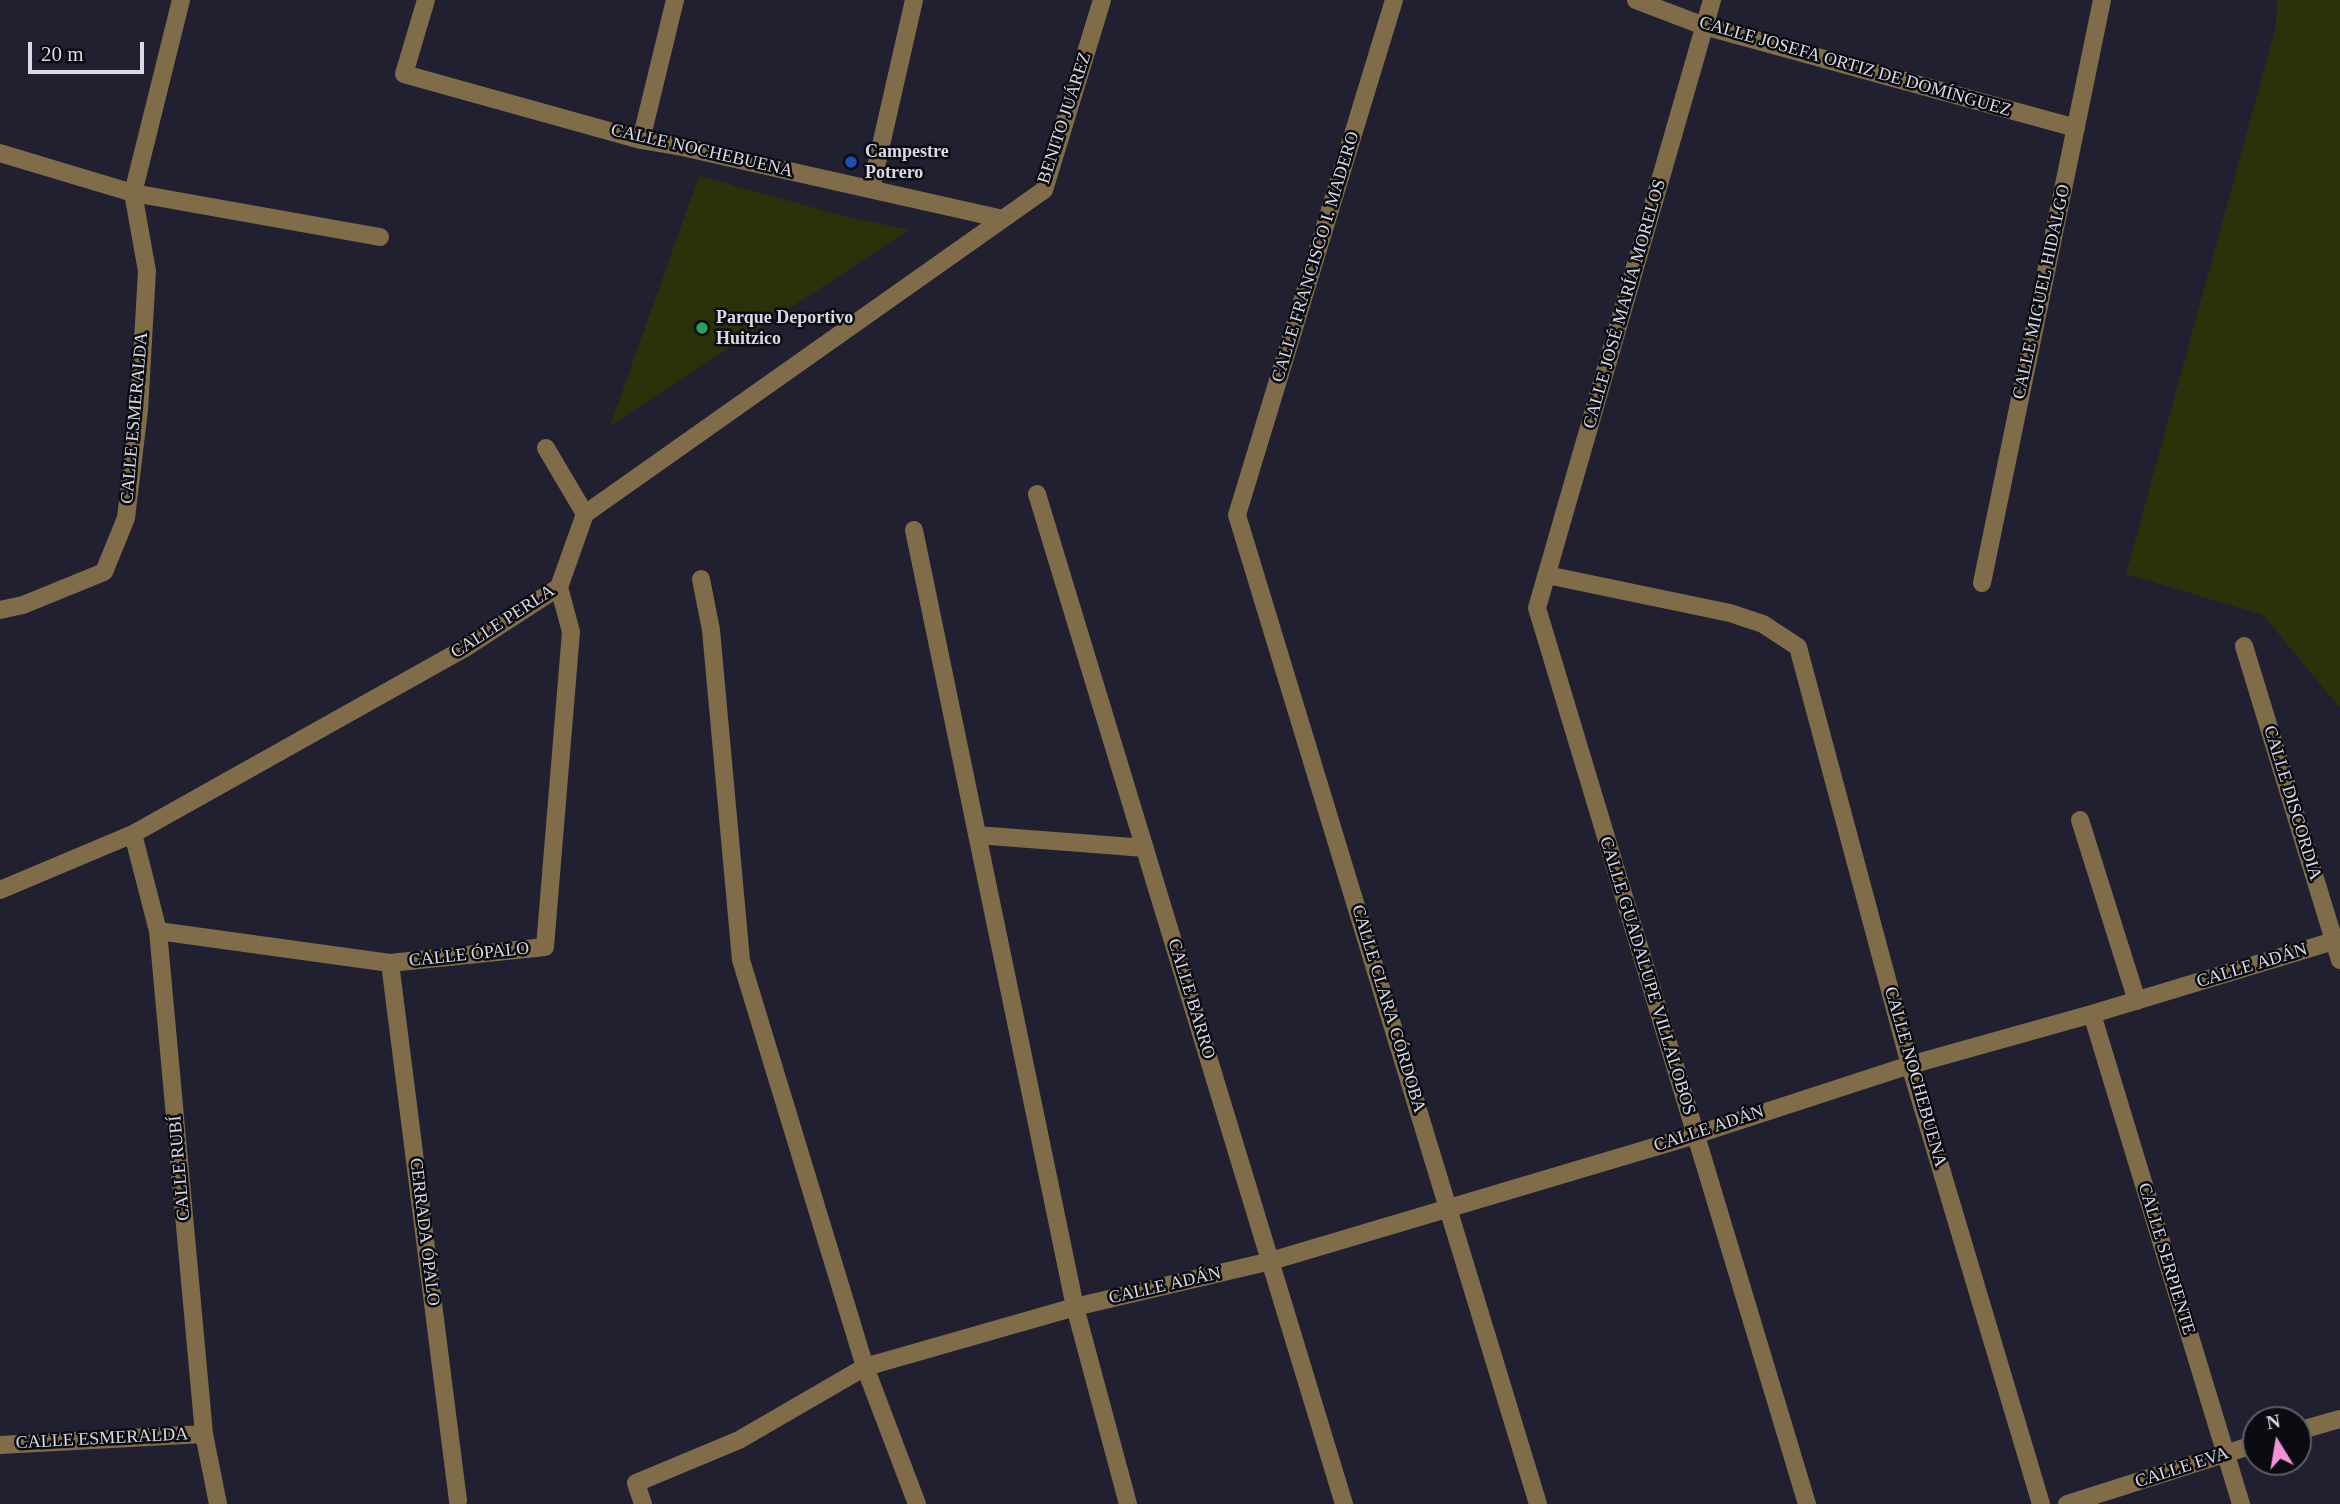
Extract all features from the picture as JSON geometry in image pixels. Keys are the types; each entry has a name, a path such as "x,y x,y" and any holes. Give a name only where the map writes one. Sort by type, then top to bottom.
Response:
{"street":[{"path":"133,193 181,0"},
{"name":"CALLE NOCHEBUENA","path":"426,0 404,74 641,140 1003,219"},
{"path":"641,140 675,0"},
{"path":"871,189 914,0"},
{"name":"BENITO JUÁREZ","path":"1003,219 1044,190 1102,0"},
{"name":"CALLE FRANCISCO I. MADERO","path":"1237,515 1394,0"},
{"name":"CALLE JOSEFA ORTIZ DE DOMÍNGUEZ","path":"1636,0 1704,26 2076,128"},
{"name":"CALLE JOSÉ MARÍA MORELOS","path":"1537,608 1712,0"},
{"name":"CALLE MIGUEL HIDALGO","path":"1982,583 2102,0"},
{"path":"0,153 133,193 380,237"},
{"name":"CALLE ESMERALDA","path":"0,610 23,605 104,572 126,518 139,410 146,271 133,193"},
{"path":"546,448 585,514 1003,219"},
{"name":"CALLE BARRO","path":"1037,495 1343,1504"},
{"name":"CALLE PERLA","path":"0,890 133,834 466,648 559,587 585,514"},
{"name":"CALLE CLARA CÓRDOBA","path":"1237,515 1538,1504"},
{"path":"914,530 1075,1307 1128,1504"},
{"name":"CALLE NOCHEBUENA","path":"1547,575 1730,613 1763,624 1798,647 1910,1065 2040,1504"},
{"path":"701,579 711,630 741,960 865,1367 916,1504"},
{"name":"CALLE ÓPALO","path":"158,931 390,963 545,947 570,632 559,587"},
{"name":"CALLE GUADALUPE VILLALOBOS","path":"1537,608 1807,1504"},
{"name":"CALLE DISCORDIA","path":"2244,646 2337,940 2340,960"},
{"path":"2080,820 2137,1001"},
{"name":"CALLE RUBÍ","path":"133,834 158,931 204,1434 218,1504"},
{"path":"977,835 1145,848"},
{"name":"CALLE ADÁN","path":"643,1504 636,1483 739,1440 865,1367 1075,1307 1271,1261 1695,1135 1910,1065 2137,1001 2337,940"},
{"name":"CERRADA ÓPALO","path":"390,963 458,1501"},
{"name":"CALLE SERPIENTE","path":"2092,1014 2241,1504"},
{"path":"2312,1427 2340,1419"},
{"name":"CALLE ESMERALDA","path":"0,1445 204,1434"},
{"name":"CALLE EVA","path":"2067,1504 2242,1448"}],"green space":[{"path":"2277,0 2340,0 2340,708 2263,615 2126,574 2276,26"},
{"name":"Parque Deportivo Huitzico","path":"699,176 844,216 909,230 610,426"}],"place":[{"name":"Campestre Potrero","path":"851,162"},
{"name":"Parque Deportivo Huitzico","path":"702,328"}]}
